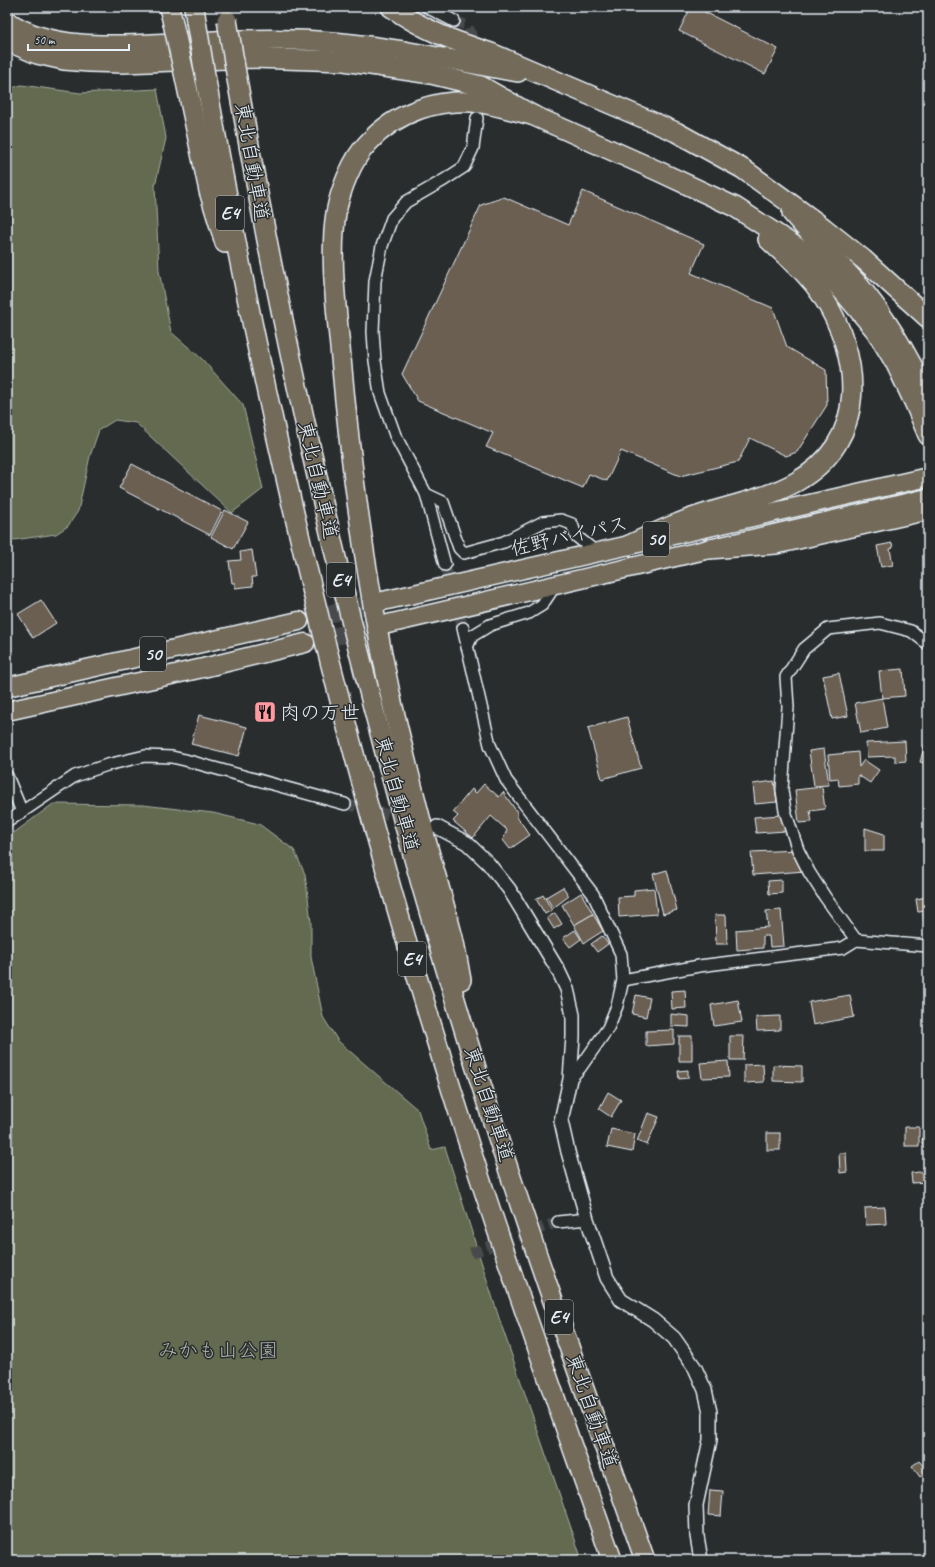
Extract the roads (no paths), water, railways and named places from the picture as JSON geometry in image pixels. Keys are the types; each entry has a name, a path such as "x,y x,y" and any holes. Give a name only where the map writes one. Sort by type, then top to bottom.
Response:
{"highway":[{"path":"391,7 429,31 465,45 491,52 676,132 743,169 824,228 863,259 928,318"},
{"name":"東北自動車道","path":"195,14 224,187 278,447 311,588 369,810 460,1116 494,1220 612,1560"},
{"name":"東北自動車道","path":"226,14 255,183 286,340 342,583 406,830 478,1073 525,1218 645,1560"},
{"path":"171,15 209,191 256,345"},
{"path":"7,21 16,27 42,38 62,42 93,44 248,39 317,41 385,48 544,76"},
{"path":"7,41 37,54 64,60 123,63 252,58 296,58 344,61 393,68 431,74 481,86 532,115 658,170 735,207 801,250 829,275 855,304 876,331 896,364 928,435"},
{"path":"478,1073 452,936 423,829 391,698 368,579 354,482 344,393 335,277 334,238 336,212 343,188 352,167 366,144 384,128 405,114 428,106 454,102 479,103 532,115"},
{"path":"772,191 810,234 856,282 874,305 908,356 928,398"},
{"path":"629,545 679,522 764,496 796,482 820,466 841,435 847,422 851,406 852,380 844,342 828,307 821,294 809,278 735,207"},
{"name":"佐野バイパス","path":"383,601 928,477"},
{"name":"50","path":"388,624 928,498"},
{"path":"709,549 776,544 928,510"},
{"name":"50","path":"7,687 299,621"},
{"name":"50","path":"7,711 305,643"}],"street":[{"path":"427,7 454,21"},
{"path":"445,565 426,494 395,435 380,393 375,361 373,332 374,281 382,246 392,218 406,202 464,167 473,148 477,118"},
{"path":"426,494 443,502 459,548 464,553 504,542 543,522 561,520 572,524 576,536 597,552"},
{"path":"467,647 472,636 490,625 528,613 542,605 556,584"},
{"path":"856,940 809,872 798,850 785,810 782,790 788,707 786,677 804,649 828,629 880,623 911,631 928,644"},
{"path":"463,628 490,745 506,780 593,894 621,954 623,980 618,1006 608,1028 580,1068 570,1079"},
{"path":"7,822 75,776 145,756 172,757 185,760 345,804"},
{"path":"7,776 22,812"},
{"path":"437,827 467,843 488,863 509,889 558,970 567,989 573,1014 573,1037 570,1079 561,1121 587,1219 607,1278 621,1300 652,1320 674,1338 695,1368 705,1390 710,1412 710,1440 696,1505 697,1536 701,1560"},
{"path":"623,980 699,966 843,948 856,940 928,946"},
{"path":"558,1222 587,1219"}],"tunnel":[{"path":"454,21 466,25 471,33 475,89"},
{"path":"445,565 463,628"},
{"path":"299,621 383,601"},
{"path":"305,643 388,624"},
{"path":"345,804 406,819"},
{"path":"471,1253 558,1222"}],"place":[{"name":"肉の万世","path":"265,712"}],"park label":[{"name":"みかも山公園","path":"218,1350"}]}
